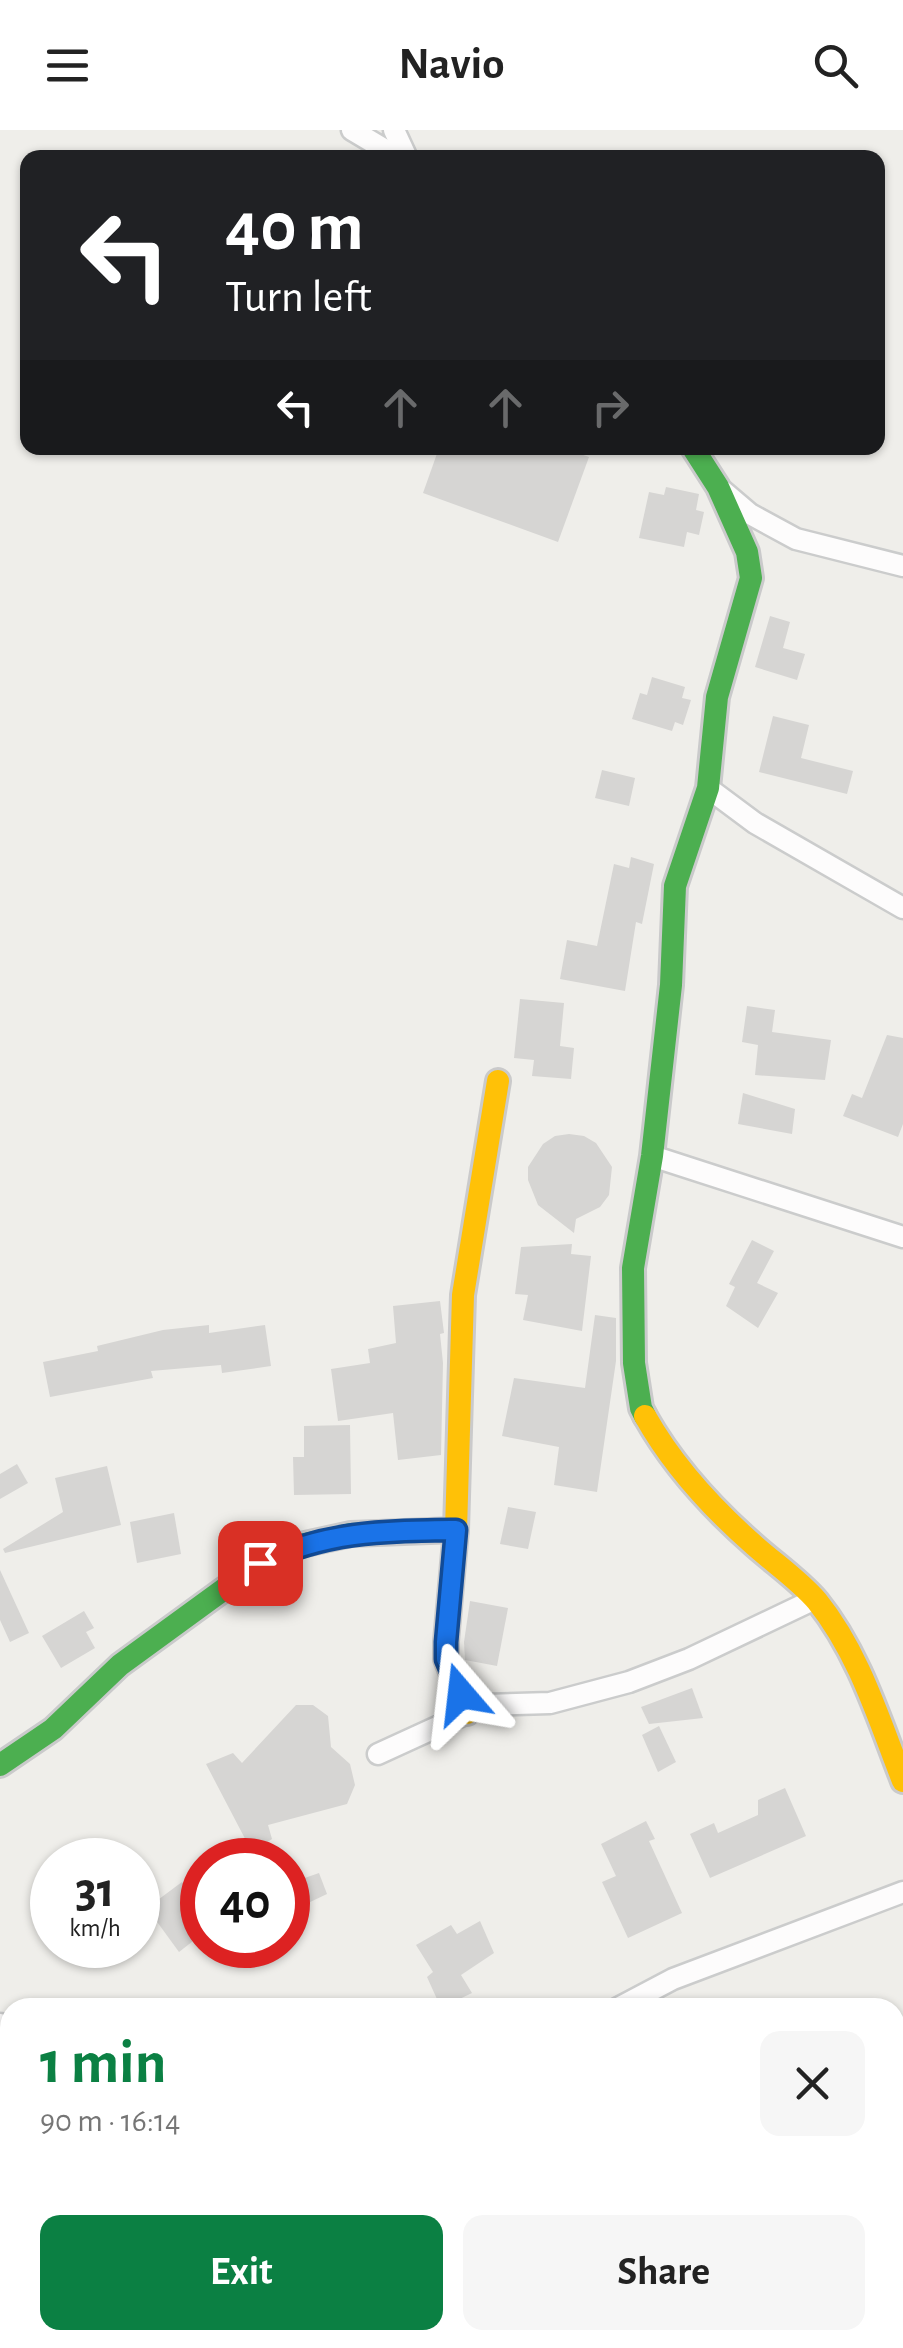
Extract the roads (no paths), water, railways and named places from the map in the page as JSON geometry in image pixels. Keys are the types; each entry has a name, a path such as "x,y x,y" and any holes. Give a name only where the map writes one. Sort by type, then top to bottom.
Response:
{"street":[{"path":"352,130 386,150"},
{"path":"697,455 718,487 747,552 751,578 717,697 708,788 676,886 671,985 652,1156 633,1268 634,1363 641,1408 662,1446 749,1541 815,1599 839,1633 868,1690 903,1781"},
{"path":"718,487 750,514 796,538 903,566"},
{"path":"708,788 754,822 903,908"},
{"path":"467,1713 446,1659 456,1530 462,1295 498,1082"},
{"path":"652,1156 903,1237"},
{"path":"0,1765 52,1728 120,1665 260,1563 296,1546 351,1534 456,1530"},
{"path":"378,1754 485,1705 550,1703 629,1682 689,1659 815,1599"},
{"path":"637,1998 673,1979 903,1892"}]}
